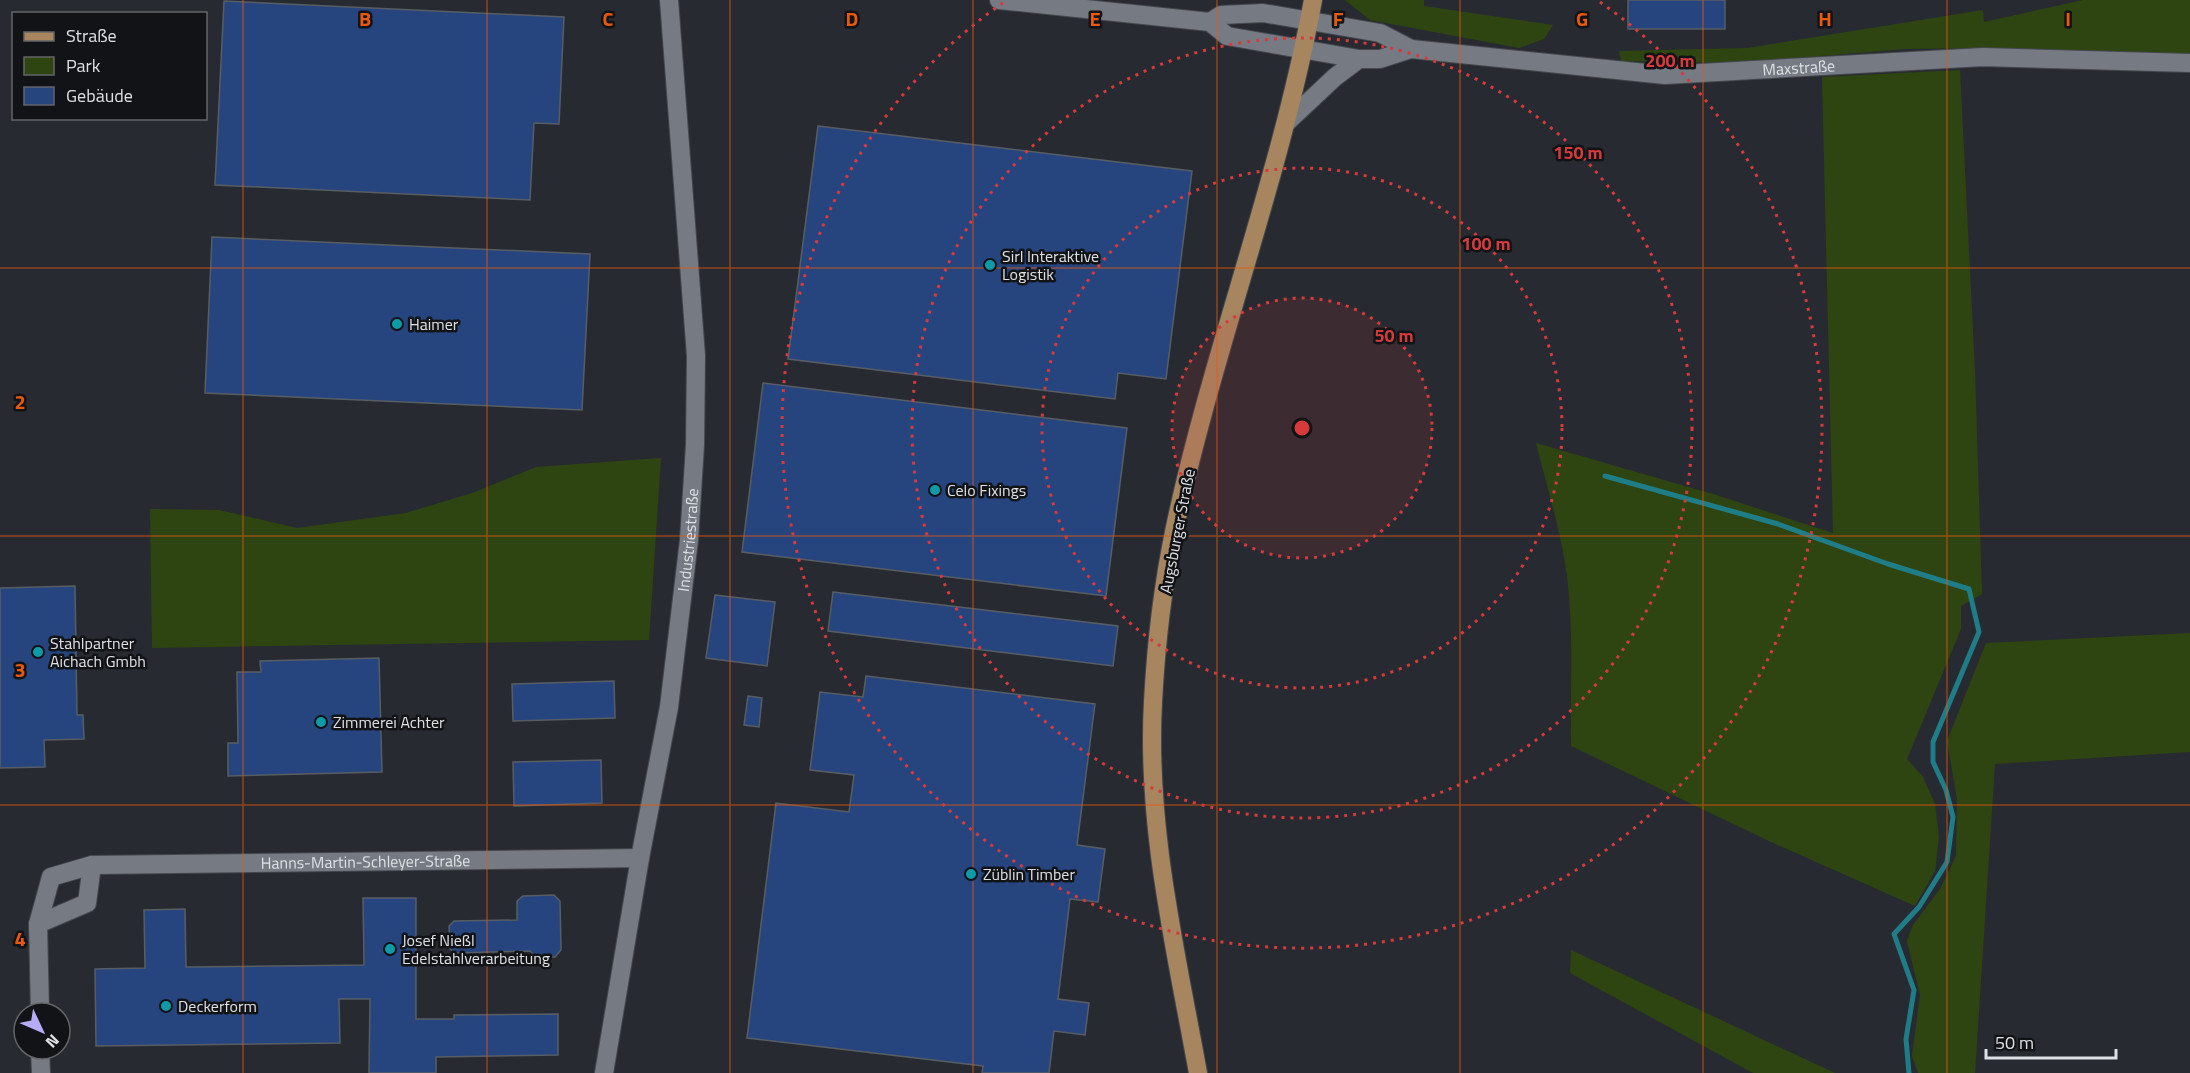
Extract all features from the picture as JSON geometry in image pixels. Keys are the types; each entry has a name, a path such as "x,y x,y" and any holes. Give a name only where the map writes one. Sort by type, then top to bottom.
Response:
{"main road":[{"name":"Augsburger Straße","path":"1198,1073 1164,887 1153,785 1153,704 1160,630 1175,528 1205,408 1286,123 1313,0"}],"street":[{"name":"Industriestraße","path":"604,1073 640,858 669,707 689,540 696,356 669,0"},
{"path":"999,0 1210,22"},
{"name":"Maxstraße","path":"1411,49 1380,59 1359,59 1227,36 1210,22 1221,15 1268,7 1309,21 1380,33 1411,49 1665,75 1983,57 2190,63"},
{"path":"1286,123 1335,77 1359,59"},
{"name":"Hanns-Martin-Schleyer-Straße","path":"40,1001 38,924 51,877 92,865 640,858"},
{"path":"38,924 87,903 92,865"}],"green space":[{"path":"1345,0 1424,0 1424,6 1553,25 1544,39 1519,48 1370,20"},
{"path":"2083,0 2190,0 2190,54 1996,48 1906,49 1737,63 1621,61 1619,51 1747,48 1983,10 1984,22"},
{"path":"1960,70 1975,371 1982,594 1961,606 1961,629 1907,759 1923,777 1935,804 1939,837 1935,871 1915,906 1771,842 1571,746 1571,640 1567,576 1536,443 1716,495 1833,533 1822,77"},
{"path":"661,458 649,640 152,648 150,509 219,510 297,528 406,513 475,492 536,467"},
{"path":"2190,633 2190,752 1995,764 1975,1073 1918,1073 1912,1056 1920,995 1907,941 1913,925 1940,889 1956,856 1957,799 1947,741 1986,643"},
{"path":"1571,950 1835,1073 1753,1073 1570,973"}],"building":[{"path":"1628,0 1725,0 1725,29 1628,29"},
{"path":"224,1 564,17 559,124 534,123 530,200 215,185"},
{"name":"Sirl Interaktive Logistik","path":"818,126 1192,171 1166,379 1118,373 1115,399 788,359"},
{"name":"Haimer","path":"212,237 590,254 582,410 205,393"},
{"name":"Celo Fixings","path":"763,383 1127,428 1106,596 742,552"},
{"name":"Stahlpartner Aichach Gmbh","path":"75,586 77,715 83,715 84,739 44,740 45,767 0,768 0,588"},
{"path":"833,592 1118,626 1113,666 828,631"},
{"path":"715,595 775,602 767,666 706,658"},
{"name":"Zimmerei Achter","path":"379,658 382,772 228,776 228,743 238,743 237,672 261,672 260,661"},
{"name":"Züblin Timber","path":"866,676 1095,704 1077,845 1105,849 1098,902 1070,899 1058,999 1089,1003 1085,1035 1054,1031 1049,1073 982,1073 983,1066 747,1038 776,803 849,812 854,775 810,770 820,692 863,697"},
{"path":"614,681 615,718 513,721 512,684"},
{"path":"748,696 762,698 759,727 744,725"},
{"path":"601,760 602,803 514,806 513,762"},
{"path":"554,895 560,901 561,950 555,957 536,957 530,951 455,953 450,949 449,926 454,921 517,920 517,901 523,896"},
{"path":"363,898 416,898 416,1019 454,1019 454,1015 558,1014 558,1055 436,1057 436,1073 369,1073 370,999 339,999 340,1043 96,1046 95,969 145,968 144,910 185,909 186,967 364,965"}],"waterway":[{"path":"1605,476 1778,524 1888,564 1969,589 1979,632 1933,742 1933,762 1946,790 1953,817 1947,862 1919,907 1894,934 1914,990 1906,1039 1909,1073"}],"place":[{"name":"Sirl Interaktive Logistik","path":"990,265"},
{"name":"Haimer","path":"397,324"},
{"name":"Celo Fixings","path":"935,490"},
{"name":"Stahlpartner Aichach Gmbh","path":"38,652"},
{"name":"Zimmerei Achter","path":"321,722"},
{"name":"Züblin Timber","path":"971,874"},
{"name":"Josef Nießl Edelstahlverarbeitung","path":"390,949"},
{"name":"Deckerform","path":"166,1006"}]}
